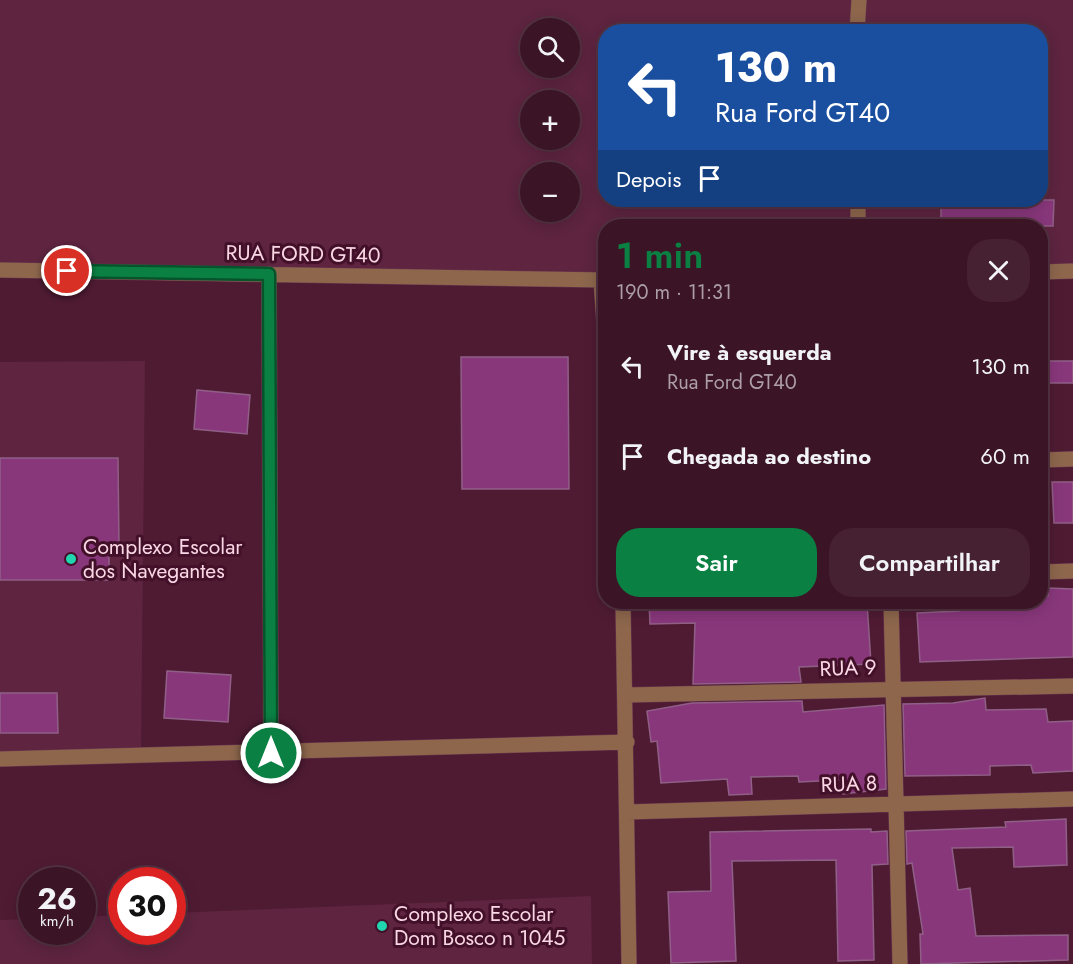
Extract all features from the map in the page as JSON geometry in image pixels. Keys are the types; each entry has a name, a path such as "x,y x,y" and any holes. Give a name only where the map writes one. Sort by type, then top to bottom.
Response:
{"street":[{"path":"858,24 859,0"},
{"name":"RUA FORD GT40","path":"0,270 598,280"},
{"path":"1048,272 1073,271"},
{"path":"269,274 271,753"},
{"path":"1048,459 1073,459"},
{"path":"1048,572 1073,571"},
{"path":"623,609 629,964"},
{"path":"891,609 900,964"},
{"name":"RUA 9","path":"625,695 1073,686"},
{"path":"0,759 627,742"},
{"name":"RUA 8","path":"627,812 1073,799"}],"shaded area":[{"path":"0,0 1073,0 1073,271 1048,272 1048,219 598,219 598,280 0,270"},
{"name":"Complexo Escolar dos Navegantes","path":"145,361 141,756 0,759 0,362"},
{"name":"Complexo Escolar Dom Bosco n 1045","path":"591,896 592,964 0,964 0,920 18,919 18,945 96,945 96,916 108,916 108,945 186,945 186,912"}],"building":[{"path":"1048,200 1054,200 1053,226 1048,226 1048,219 941,219 941,207 1048,207"},
{"path":"461,357 568,357 569,489 462,489"},
{"path":"1048,361 1073,361 1073,383 1048,383"},
{"path":"197,390 250,395 247,434 194,429"},
{"path":"0,458 118,458 119,546 109,546 109,580 0,580"},
{"path":"1052,482 1073,482 1073,523 1054,523"},
{"path":"1048,588 1073,589 1073,657 920,662 917,613 959,611 959,609 1048,609"},
{"path":"649,609 867,609 871,664 799,667 801,682 693,684 695,623 650,624"},
{"path":"167,671 231,675 228,722 164,718"},
{"path":"0,693 57,693 58,733 0,733"},
{"path":"985,698 986,710 1046,709 1048,722 1073,721 1073,771 1033,773 1031,765 990,766 990,775 905,776 903,704 953,703"},
{"path":"802,701 803,712 884,705 886,789 843,794 841,780 799,782 798,776 751,777 752,794 729,795 727,779 661,783 657,741 651,742 647,711 692,703"},
{"path":"1066,819 1067,865 1014,867 1013,847 952,848 958,890 970,888 976,936 1068,935 1068,960 921,964 920,934 923,934 912,863 907,864 906,831 1006,827 1005,822"},
{"path":"871,829 871,832 887,831 888,864 872,865 874,960 838,961 836,860 732,861 736,961 671,963 668,892 711,891 710,832"}],"place":[{"name":"Complexo Escolar dos Navegantes","path":"71,559"},
{"name":"Complexo Escolar Dom Bosco n 1045","path":"382,926"}],"route":[{"path":"67,271 269,274 271,753"}]}
